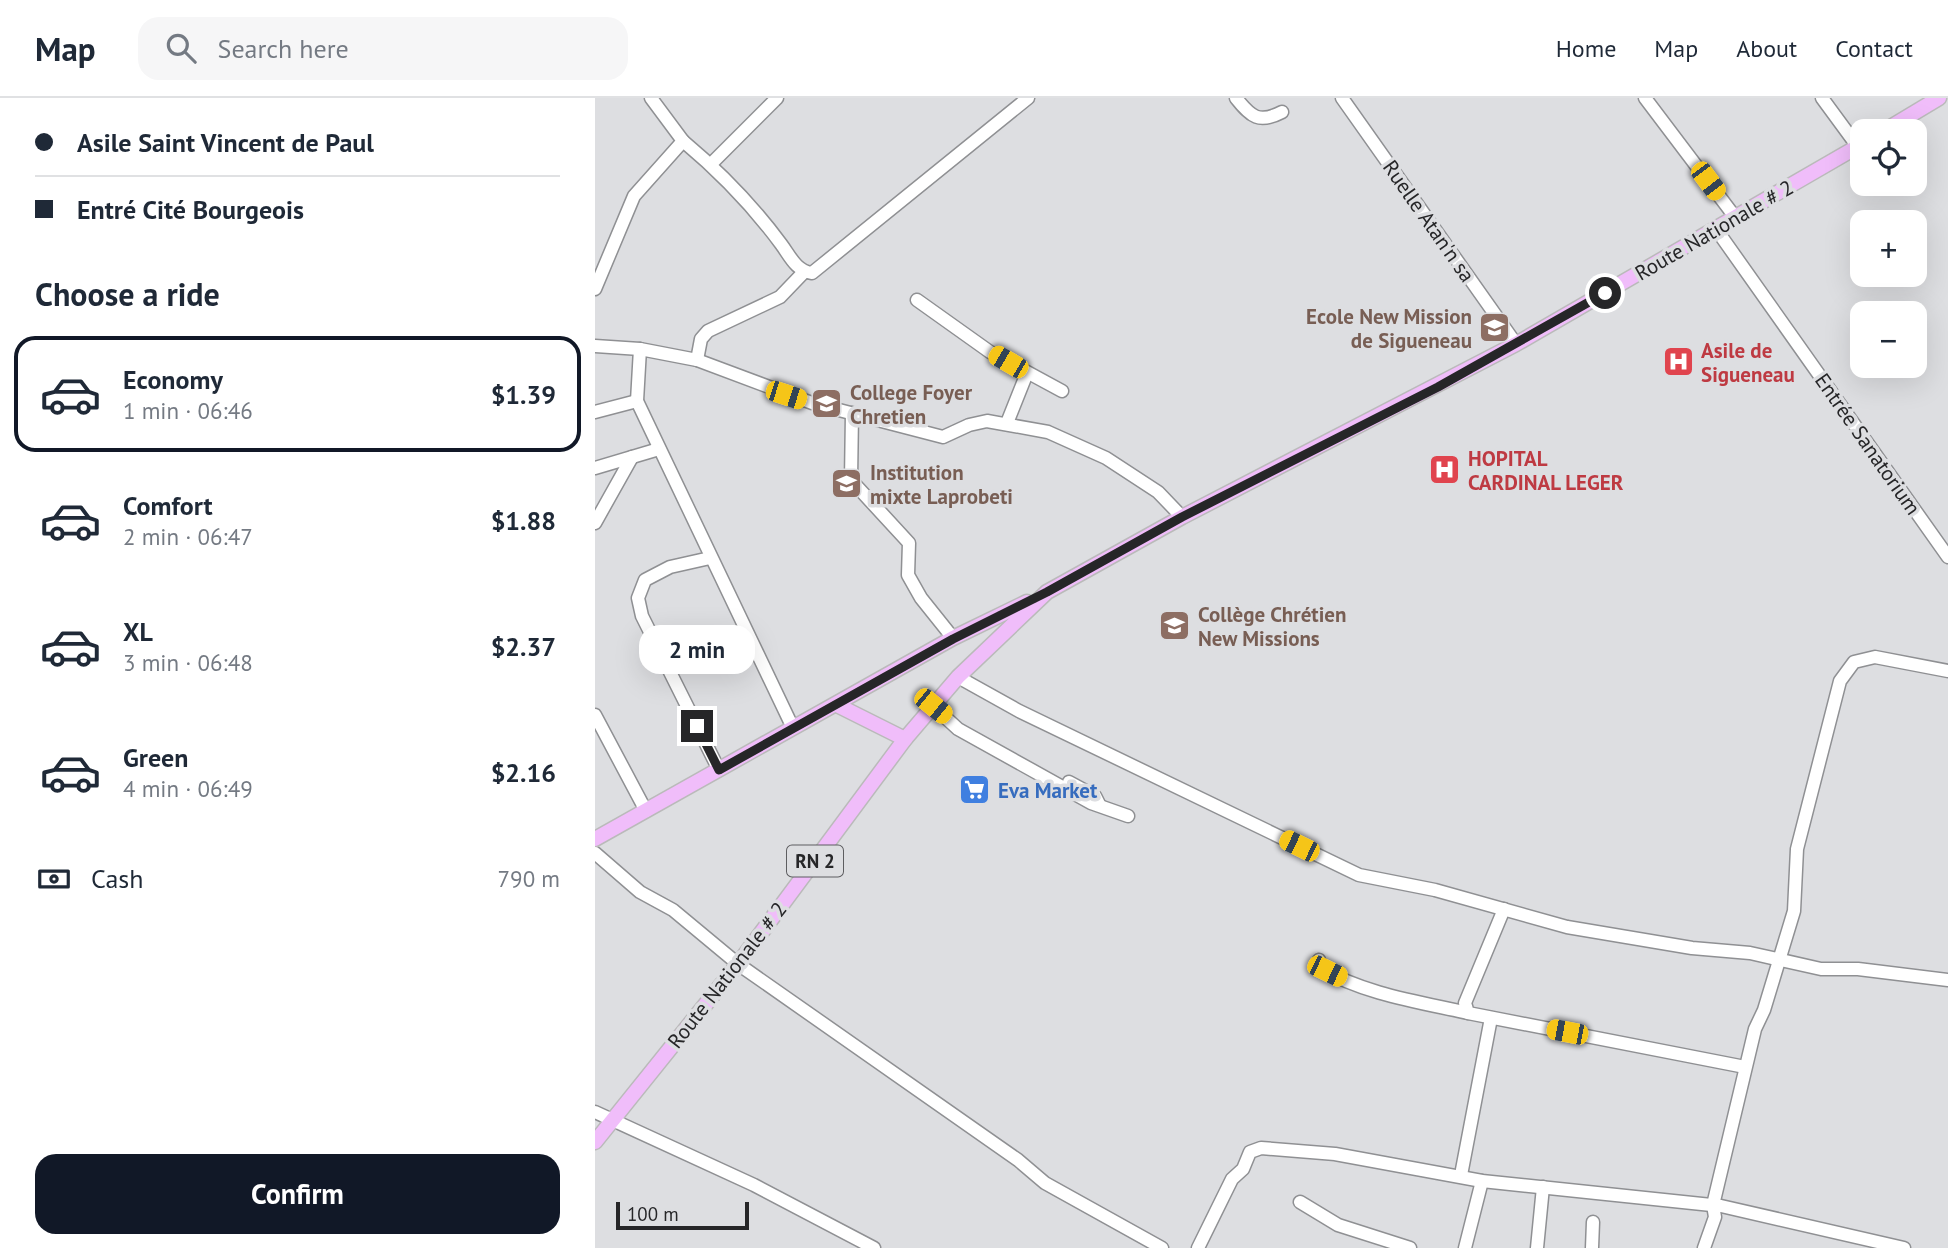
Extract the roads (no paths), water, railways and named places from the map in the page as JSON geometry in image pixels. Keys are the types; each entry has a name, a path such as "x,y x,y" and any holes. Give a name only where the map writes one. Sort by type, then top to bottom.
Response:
{"main road":[{"path":"1904,119 1939,98"},
{"name":"Route Nationale # 2","path":"595,1142 738,964 905,739 958,677 1047,592 1182,517 1516,344 1850,152"},
{"path":"595,839 953,639 1047,592"},
{"path":"837,705 905,739"}],"street":[{"path":"651,98 684,141 711,164 762,219 804,272 812,273 1028,98"},
{"path":"711,164 777,98"},
{"path":"1236,98 1254,118 1267,120 1282,113"},
{"name":"Ruelle Atan'n sa","path":"1342,98 1516,344"},
{"path":"1645,98 1735,217"},
{"path":"1822,98 1850,133"},
{"path":"595,289 634,196 684,141"},
{"name":"Entrée Sanatorium","path":"1716,229 1948,557"},
{"path":"697,360 701,339 708,331 780,296 804,272"},
{"path":"917,300 942,321 1062,391"},
{"path":"595,346 640,349 697,360 760,386 943,437 969,425 987,421 1048,432 1106,458 1158,492 1182,517"},
{"path":"640,349 636,401 793,728"},
{"path":"1007,423 1027,373"},
{"path":"595,412 636,401"},
{"path":"852,413 851,480 908,543 908,575 921,598 953,639"},
{"path":"595,468 659,449"},
{"path":"595,523 632,457"},
{"path":"710,558 670,567 645,580 638,598 642,616 719,770"},
{"path":"1704,1248 1716,1217 1713,1205 1755,1029 1764,1010 1794,911 1797,849 1831,715 1847,670 1862,658 1875,657 1948,670"},
{"path":"958,677 1019,711 1359,875 1435,890 1566,927 1821,969 1858,969 1948,980"},
{"path":"933,706 953,722 962,723 1095,796 1099,804 1128,816"},
{"path":"595,715 646,811"},
{"path":"595,853 640,892 673,910 738,964 1019,1160 1045,1183 1162,1248"},
{"path":"1468,1013 1465,1003 1504,909"},
{"path":"1319,960 1320,968 1389,995 1745,1067"},
{"path":"1461,1175 1491,1017"},
{"path":"595,1112 754,1185 874,1248"},
{"path":"1198,1248 1232,1179 1243,1169 1254,1150 1289,1149 1335,1154 1424,1172 1461,1175 1482,1181 1713,1205 1904,1248"},
{"path":"1465,1248 1482,1181"},
{"path":"1537,1248 1543,1187"},
{"path":"1300,1202 1338,1225 1410,1248"},
{"path":"1591,1248 1593,1222"}],"place":[{"name":"Ecole New Mission de Sigueneau","path":"1495,328"},
{"name":"Asile de Sigueneau","path":"1678,362"},
{"name":"College Foyer Chretien","path":"827,404"},
{"name":"HOPITAL CARDINAL LEGER","path":"1445,470"},
{"name":"Institution mixte Laprobeti","path":"847,484"},
{"name":"Collège Chrétien New Missions","path":"1175,626"},
{"name":"Eva Market","path":"975,790"}]}
